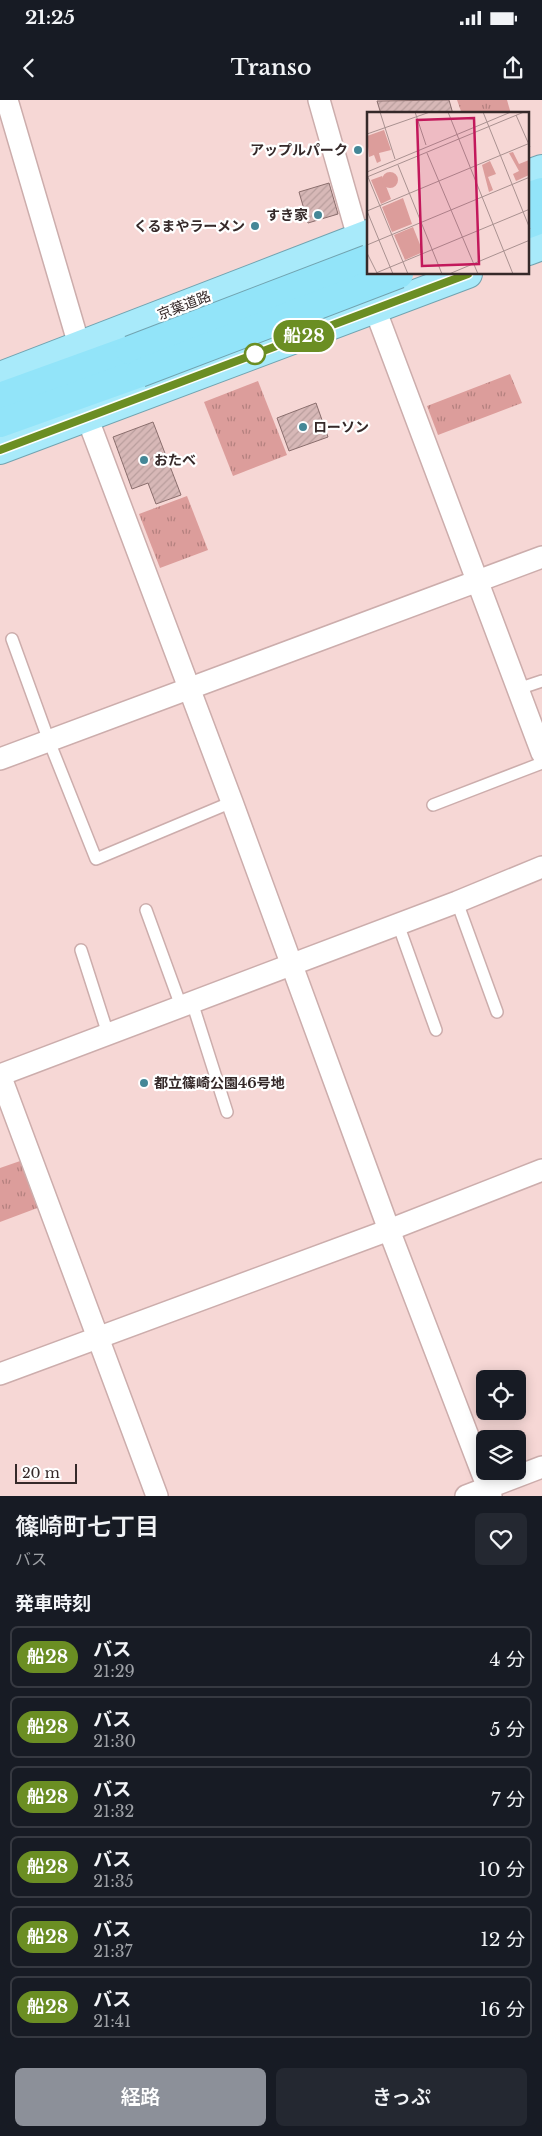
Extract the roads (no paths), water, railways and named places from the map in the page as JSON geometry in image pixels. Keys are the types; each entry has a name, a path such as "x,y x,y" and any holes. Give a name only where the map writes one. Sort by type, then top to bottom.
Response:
{"highway":[{"path":"530,173 542,169"},
{"path":"530,196 542,192"},
{"path":"530,223 542,219"},
{"name":"京葉道路","path":"0,376 79,345 365,243"},
{"name":"京葉道路","path":"135,362 365,243"},
{"path":"530,250 542,246"},
{"path":"0,397 135,362 396,275"},
{"path":"0,450 465,275"},
{"path":"0,424 135,362"}],"street":[{"path":"7,100 79,345"},
{"path":"319,100 365,243 367,256"},
{"path":"370,275 375,309 476,582 542,752"},
{"path":"87,417 232,802 388,1230 490,1492"},
{"path":"0,760 542,557"},
{"path":"157,1496 0,1075 458,902 542,867"},
{"path":"0,1374 388,1230 542,1170"},
{"path":"466,1496 490,1492 542,1467"}],"lane":[{"path":"12,639 49,741 96,858 232,802"},
{"path":"518,689 542,681"},
{"path":"433,805 542,763"},
{"path":"458,902 496,1012"},
{"path":"146,910 187,1004 227,1112"},
{"path":"398,924 436,1030"},
{"path":"81,950 108,1034"}],"place":[{"name":"アップルパーク","path":"358,150"},
{"name":"すき家","path":"318,215"},
{"name":"くるまやラーメン","path":"255,226"},
{"name":"ローソン","path":"303,427"},
{"name":"おたべ","path":"144,460"},
{"name":"都立篠崎公園46号地","path":"144,1083"}]}
